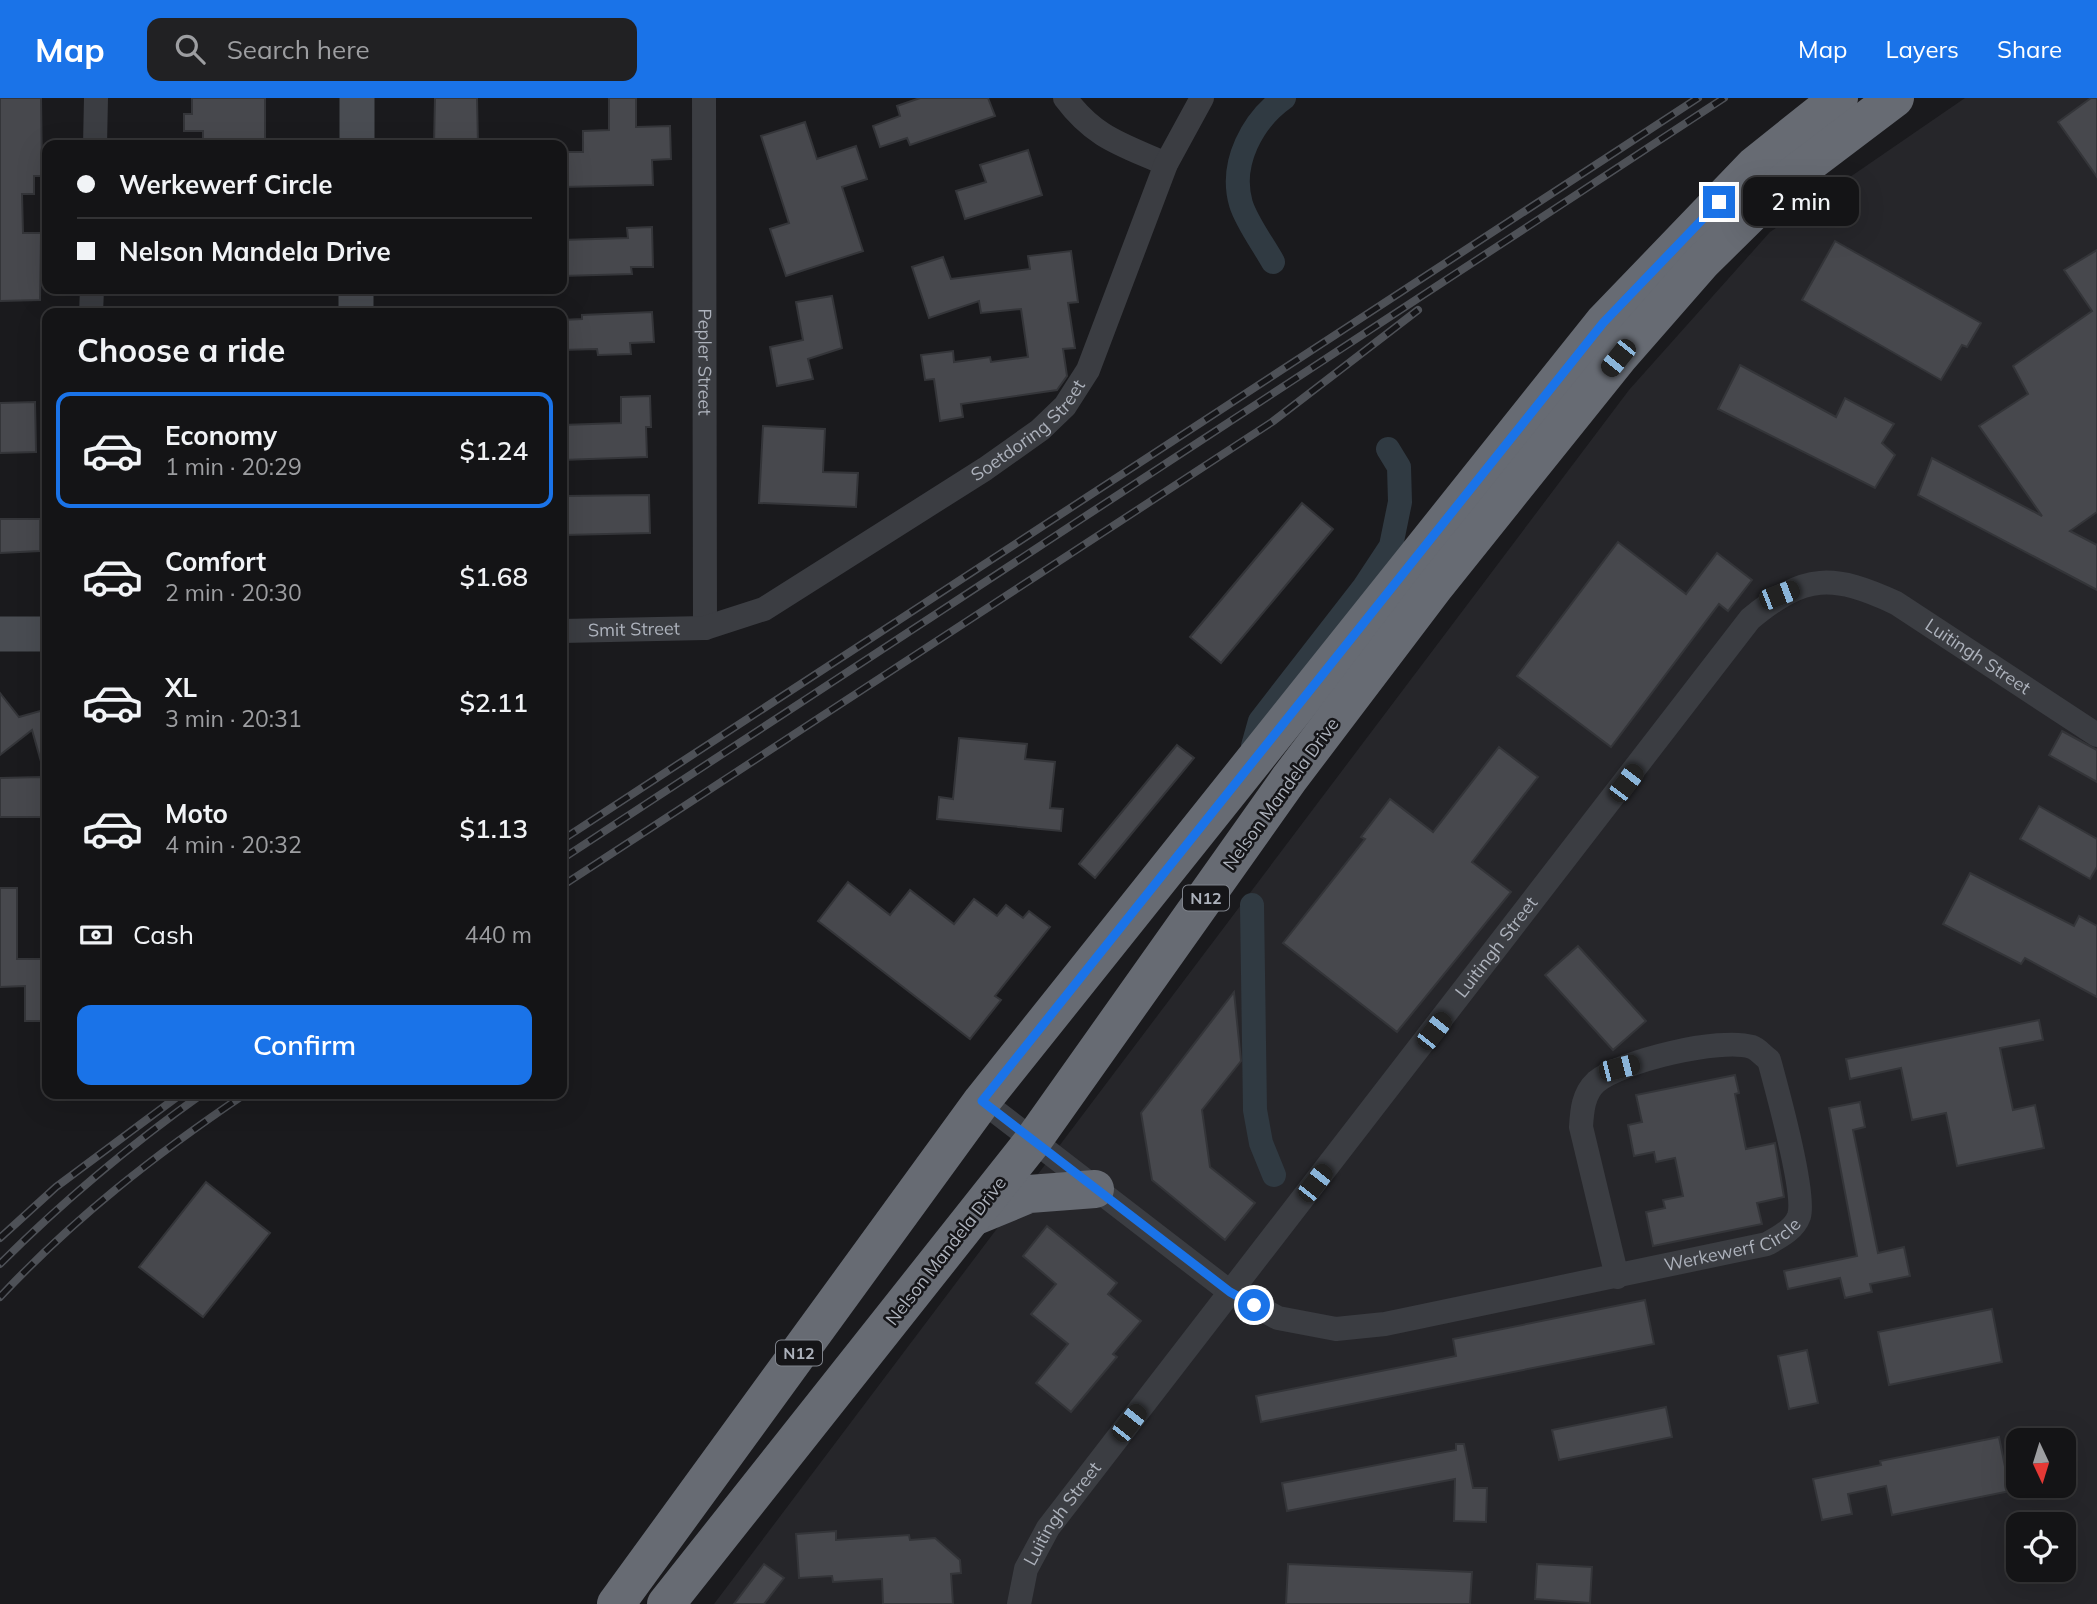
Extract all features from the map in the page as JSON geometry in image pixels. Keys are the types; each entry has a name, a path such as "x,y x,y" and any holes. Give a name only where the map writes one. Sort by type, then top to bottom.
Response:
{"highway":[{"name":"Nelson Mandela Drive","path":"616,1604 982,1101 1603,323 1755,165 1791,133 1839,98"},
{"name":"Nelson Mandela Drive","path":"666,1604 1032,1142 1297,769 1436,585 1618,358 1702,262 1780,185 1895,98"},
{"path":"971,1219 1029,1194 1095,1189"}],"street":[{"path":"95,140 96,98"},
{"path":"357,98 357,140"},
{"name":"Pepler Street","path":"704,98 705,628"},
{"path":"1065,98 1081,119 1100,135 1166,163"},
{"name":"Soetdoring Street","path":"705,628 764,609 796,592 985,469 1040,430 1065,406 1088,370 1166,163 1202,98"},
{"name":"Luitingh Street","path":"1019,1604 1026,1569 1048,1528 1594,825 1750,619 1779,595 1807,584 1826,583 1865,589 1896,603 2097,735"},
{"name":"Smit Street","path":"567,631 705,628"},
{"path":"0,634 42,634"},
{"name":"Werkewerf Circle","path":"982,1101 1230,1292 1278,1318 1336,1329 1385,1324 1617,1277 1767,1244 1789,1231 1800,1215 1799,1193 1769,1060 1754,1047 1730,1044 1702,1048 1619,1068 1595,1083 1583,1102 1581,1127 1617,1277"}],"shaded area":[{"path":"1965,98 2097,98 2097,1604 714,1604 1629,390 1770,232"}],"building":[{"path":"0,98 41,98 42,176 34,176 34,194 22,194 23,233 41,233 40,300 0,301"},
{"path":"192,98 265,98 265,140 203,140 203,131 184,131 184,114 192,114"},
{"path":"435,98 477,98 478,140 434,140"},
{"path":"609,98 636,98 636,127 670,126 671,159 652,160 653,185 567,187 567,152 583,152 583,131 609,130"},
{"path":"920,98 988,98 995,116 910,145 907,138 880,147 873,126 900,116 897,106"},
{"path":"2091,98 2097,98 2097,177 2058,122"},
{"path":"805,122 817,159 856,146 867,179 842,187 863,251 786,276 770,229 789,223 761,136"},
{"path":"1028,150 1042,195 965,219 956,191 986,182 980,165"},
{"path":"652,227 653,267 631,267 632,274 567,276 567,240 628,238 627,228"},
{"path":"1835,241 1981,323 1967,347 1962,345 1941,380 1802,300"},
{"path":"2097,250 2097,512 2070,531 2097,545 2097,590 1918,495 1932,458 2042,516 1979,426 2028,394 2013,366 2092,311 2064,270"},
{"path":"1071,251 1078,302 1068,303 1075,348 1063,349 1067,376 1057,390 961,404 963,417 940,421 934,379 925,380 921,355 953,351 954,362 990,357 991,362 1028,357 1021,309 981,313 979,301 929,318 912,267 943,257 951,279 1030,269 1028,256"},
{"path":"832,296 842,348 808,359 813,379 777,386 770,347 803,340 796,302"},
{"path":"652,312 654,342 630,343 631,354 598,355 597,349 567,350 567,320 582,319 582,315"},
{"path":"1740,365 1836,417 1845,398 1894,424 1882,443 1895,455 1875,488 1718,409"},
{"path":"650,396 651,427 646,427 647,457 567,460 567,425 621,423 621,397"},
{"path":"35,402 36,452 0,453 0,403"},
{"path":"763,426 825,429 823,472 858,473 856,507 759,503"},
{"path":"649,495 650,533 567,535 567,496"},
{"path":"1302,503 1333,529 1221,663 1190,637"},
{"path":"0,519 40,519 40,551 0,553"},
{"path":"1618,542 1686,594 1717,553 1752,580 1728,611 1719,604 1611,747 1517,676"},
{"path":"0,693 19,717 42,710 42,765 32,730 0,755"},
{"path":"2062,731 2097,750 2097,782 2049,755"},
{"path":"959,738 1027,744 1025,759 1055,762 1050,808 1063,809 1061,831 937,819 939,797 953,799"},
{"path":"1177,745 1194,758 1095,878 1079,864"},
{"path":"1499,747 1538,777 1472,862 1511,892 1397,1032 1283,943 1365,839 1361,837 1390,799 1433,832"},
{"path":"41,777 41,817 0,817 0,778"},
{"path":"2039,806 2097,839 2097,867 2090,879 2020,839"},
{"path":"1970,873 2074,926 2079,916 2097,926 2097,997 2025,958 2021,964 1943,924"},
{"path":"848,882 890,915 910,890 954,924 974,899 997,916 1006,905 1023,918 1029,911 1050,927 995,996 1001,1000 970,1039 818,921"},
{"path":"0,888 17,888 17,959 42,959 42,1021 25,1021 25,986 0,987"},
{"path":"1578,946 1646,1021 1613,1050 1545,975"},
{"path":"1234,992 1241,1061 1202,1110 1210,1167 1255,1203 1225,1240 1152,1180 1141,1113"},
{"path":"2039,1020 2043,1040 2000,1048 2013,1110 2035,1105 2044,1148 1957,1166 1946,1113 1912,1120 1901,1068 1850,1079 1846,1059"},
{"path":"1735,1075 1739,1093 1735,1094 1746,1149 1775,1143 1784,1197 1757,1203 1762,1224 1653,1246 1646,1212 1665,1208 1663,1200 1683,1196 1675,1158 1656,1162 1654,1152 1634,1156 1628,1125 1642,1122 1636,1095"},
{"path":"1860,1102 1865,1127 1853,1130 1878,1253 1904,1247 1910,1276 1870,1284 1872,1292 1845,1298 1840,1278 1788,1289 1784,1271 1857,1256 1829,1108"},
{"path":"206,1182 270,1233 203,1317 139,1267"},
{"path":"1047,1226 1117,1283 1108,1294 1141,1321 1113,1354 1117,1357 1071,1412 1036,1383 1068,1344 1031,1314 1056,1284 1023,1256"},
{"path":"1645,1300 1654,1344 1261,1422 1256,1396 1456,1356 1453,1339"},
{"path":"1992,1309 2002,1362 1889,1385 1878,1332"},
{"path":"1807,1350 1818,1403 1789,1409 1778,1356"},
{"path":"1666,1407 1672,1437 1559,1460 1552,1430"},
{"path":"1999,1437 2006,1471 2006,1492 1892,1515 1886,1486 1848,1494 1852,1514 1822,1520 1813,1479 1881,1465 1880,1461"},
{"path":"1456,1444 1464,1444 1473,1488 1487,1488 1486,1522 1454,1521 1455,1479 1287,1511 1282,1483 1456,1450"},
{"path":"836,1531 836,1540 909,1535 910,1540 935,1538 960,1560 961,1573 951,1574 953,1604 883,1604 882,1579 833,1582 832,1576 799,1578 796,1534"},
{"path":"764,1564 784,1578 764,1604 734,1604"},
{"path":"1288,1564 1472,1572 1470,1604 1286,1604"},
{"path":"1537,1564 1592,1567 1590,1603 1535,1599"}],"waterway":[{"path":"1273,262 1241,204 1238,173 1246,144 1254,130 1284,98"},
{"path":"1253,746 1260,721 1364,587 1391,546 1400,502 1399,467 1388,449"},
{"path":"1252,905 1255,1110 1261,1143 1274,1175"}],"railway":[{"path":"567,837 1698,98"},
{"path":"567,856 1724,98"},
{"path":"567,883 1272,422 1418,310"},
{"path":"0,1238 56,1187 174,1099"},
{"path":"0,1264 97,1175 195,1099"},
{"path":"0,1297 57,1240 117,1188 238,1099"}],"route":[{"path":"1254,1305 1230,1292 982,1101 1417,560 1603,323 1719,202"}]}
